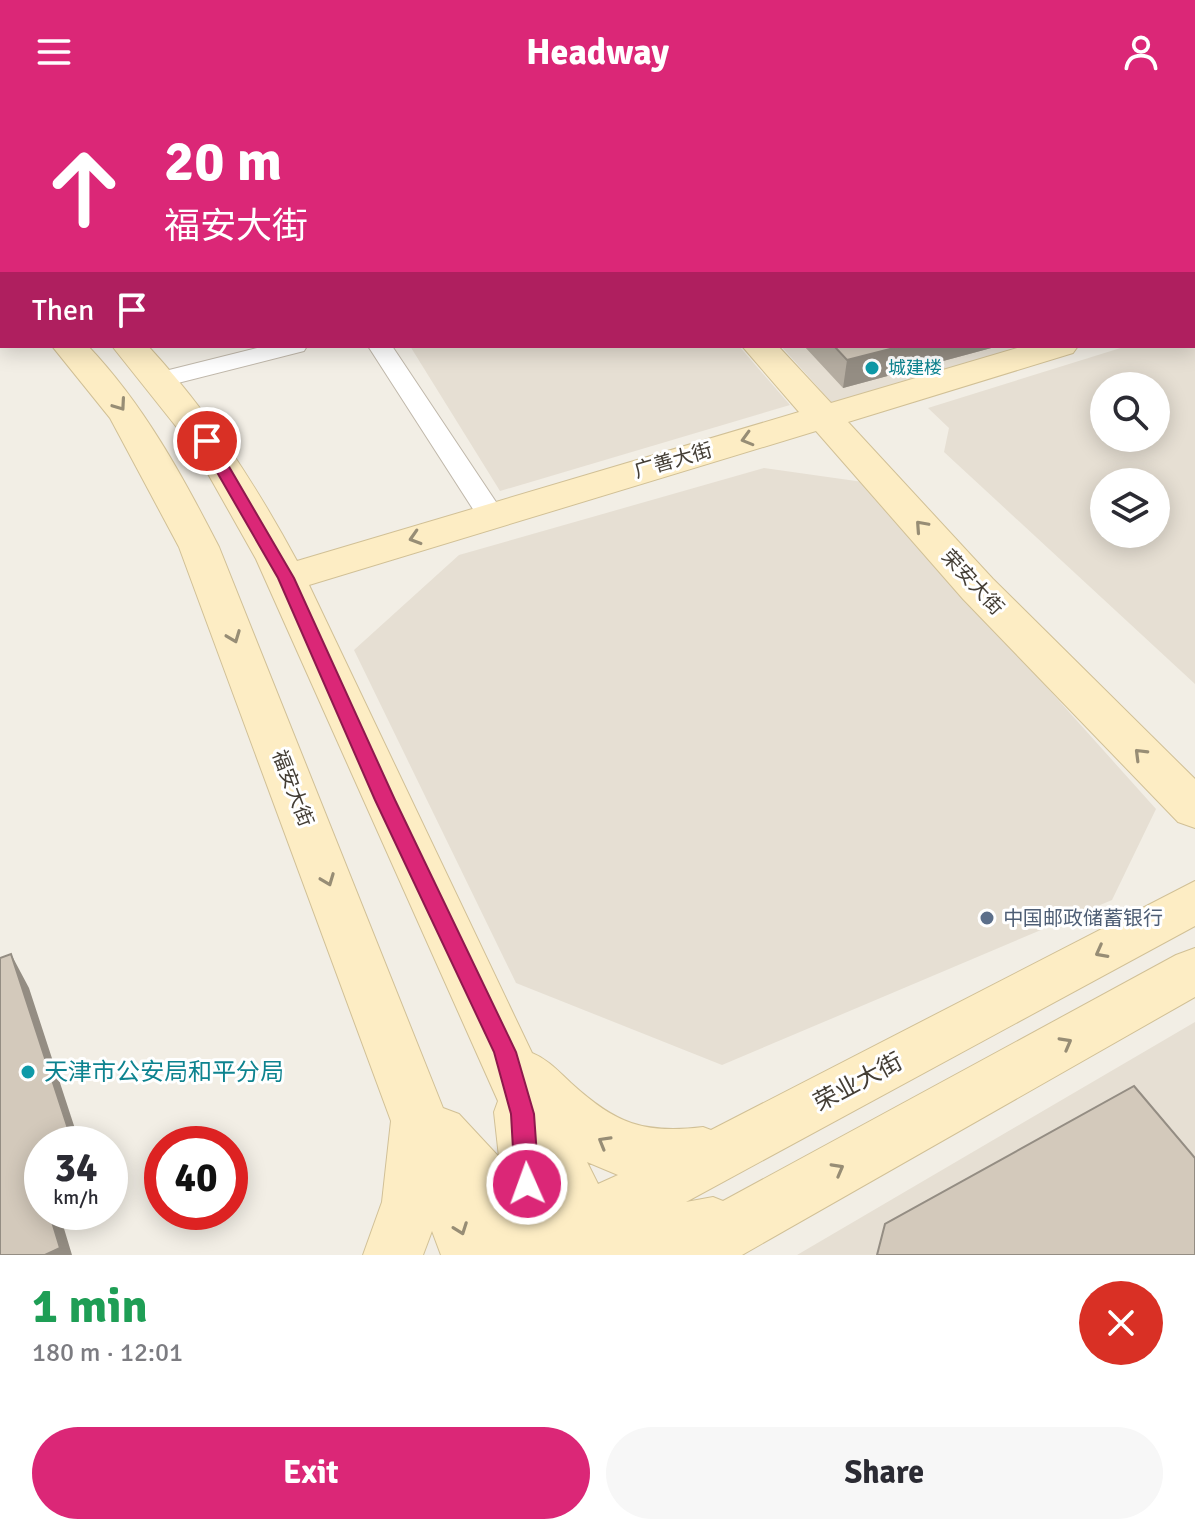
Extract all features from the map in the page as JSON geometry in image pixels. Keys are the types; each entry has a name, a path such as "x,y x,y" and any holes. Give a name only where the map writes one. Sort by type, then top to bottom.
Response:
{"street":[{"name":"福安大街","path":"71,348 114,396 149,445 199,547 415,1103"},
{"path":"131,348 162,379 240,494 286,578 385,800 505,1052 544,1244"},
{"path":"162,379 287,348"},
{"path":"381,348 490,514"},
{"name":"荣安大街","path":"761,348 978,589 1195,809"},
{"name":"广善大街","path":"286,578 490,514 1054,348"},
{"name":"荣业大街","path":"544,1244 733,1148 1195,902"},
{"path":"683,1255 1195,971"},
{"path":"505,1052 556,1106 599,1141 623,1152 654,1159 733,1148"},
{"path":"415,1103 470,1173 544,1244 675,1237 770,1207"},
{"path":"393,1255 412,1202 418,1154 415,1103"}],"shaded area":[{"path":"411,348 741,348 790,405 500,491"},
{"path":"783,348 1021,348 833,404"},
{"path":"1121,348 1195,348 1195,684 944,452 949,428 928,408"},
{"path":"764,468 863,482 1156,809 1112,900 722,1065 516,983 354,650 459,555"},
{"path":"1195,1022 1195,1255 797,1255"}],"building":[{"path":"836,348 894,348 847,360"},
{"name":"天津市公安局和平分局","path":"11,954 67,1126 24,1126 24,1230 54,1230 60,1248 45,1255 0,1255 0,958"},
{"path":"1134,1086 1195,1158 1195,1255 877,1255 885,1224"}],"place":[{"name":"城建楼","path":"872,368"},
{"name":"中国邮政储蓄银行","path":"987,918"},
{"name":"天津市公安局和平分局","path":"28,1072"}],"route":[{"path":"207,441 286,578 385,800 505,1052 522,1114 528,1160 527,1184"}]}
